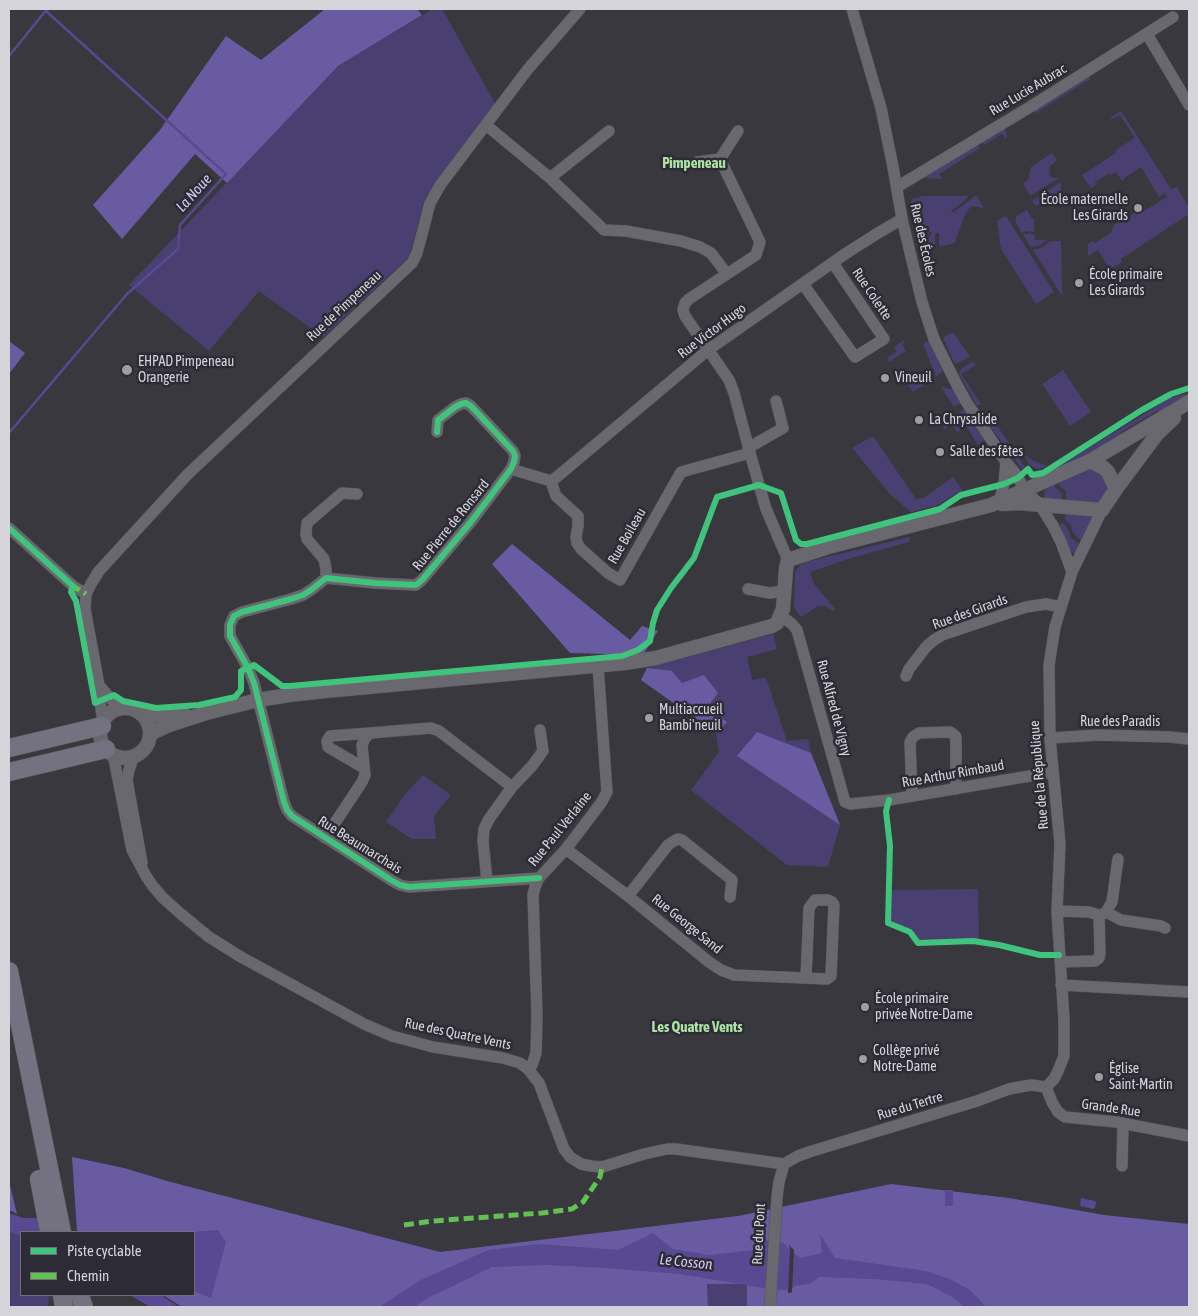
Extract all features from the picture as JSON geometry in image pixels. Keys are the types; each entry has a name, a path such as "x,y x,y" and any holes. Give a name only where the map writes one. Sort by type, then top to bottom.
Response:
{"highway":[{"path":"9,748 105,738"},
{"path":"9,761 105,738"},
{"path":"9,772 105,738"},
{"path":"9,971 51,1209 49,1231"},
{"path":"9,1023 51,1209 62,1231"}],"street":[{"name":"Rue de Pimpeneau","path":"86,594 99,571 188,474 412,263 417,253 430,203 441,184 528,69 580,9"},
{"name":"Rue des Écoles","path":"852,9 882,108 902,219 922,302 934,339 958,387 1015,473 1024,490 1040,506 1053,526 1072,572"},
{"name":"Rue Lucie Aubrac","path":"897,187 1174,17"},
{"path":"1147,34 1189,105"},
{"path":"486,125 550,178 604,230 626,231 681,241 700,247 711,253 727,274"},
{"path":"550,178 609,131"},
{"path":"697,162 720,159 738,131"},
{"path":"150,734 206,713 289,694 625,664 656,658 772,626 777,622 783,609 788,560 766,509 729,380 685,316 683,310 685,303 756,255 760,242 720,159"},
{"name":"Rue Victor Hugo","path":"550,481 708,350 833,263 902,219"},
{"name":"Rue Colette","path":"803,284 855,357 884,338 833,263"},
{"path":"749,451 783,428 776,401"},
{"path":"437,432 438,420 455,407 466,403 513,451 515,456 511,468 550,481"},
{"path":"995,503 1018,503 1102,510 1157,434 1189,403"},
{"path":"788,560 828,547 995,503 1090,461 1189,403"},
{"name":"Rue Boileau","path":"550,481 556,496 578,516 577,544 608,573 620,580 681,472 749,451"},
{"path":"1090,461 1108,472 1116,489"},
{"path":"995,503 1004,484 1006,462"},
{"name":"Rue Pierre de Ronsard","path":"326,578 416,585 470,523 511,468"},
{"name":"Rue des Écoles","path":"1015,473 1028,480 1042,483"},
{"path":"1040,506 1042,483"},
{"path":"258,700 248,668 230,636 230,625 234,616 303,595 326,578 324,559 306,534 307,523 342,493 357,494"},
{"name":"Rue de la République","path":"1046,1087 1054,1079 1064,1056 1057,911 1060,844 1050,738 1049,666 1055,627 1072,572 1102,510"},
{"path":"9,528 73,586 86,594"},
{"path":"748,589 770,593 784,591"},
{"name":"Rue des Quatre Vents","path":"86,594 85,610 99,685 105,738 132,850 143,872 163,898 209,937 364,1024 392,1036 433,1047 503,1058 520,1063 528,1069"},
{"name":"Rue des Girards","path":"906,676 909,669 926,647 942,635 1026,607 1046,604 1061,607"},
{"name":"Rue Alfred de Vigny","path":"780,615 797,630 845,802 858,804"},
{"name":"Rue Paul Verlaine","path":"528,1069 532,1065 536,1053 537,1015 533,894 539,878 566,849 601,803 607,792 598,666"},
{"path":"99,685 121,709"},
{"name":"Rue Beaumarchais","path":"258,700 287,810 292,816 390,880 409,887 539,878"},
{"path":"121,709 135,710 141,714 149,726 149,741 140,753 126,758 119,757 105,738 108,715 121,709"},
{"path":"141,714 169,716 206,713"},
{"path":"364,768 328,747 327,741 330,736 431,728 439,731 512,788"},
{"path":"487,882 483,841 484,829 489,819 512,788 543,751 540,730"},
{"path":"912,796 910,742 919,733 950,732 956,737 956,788"},
{"path":"325,838 362,782 365,775 362,745 370,733"},
{"name":"Rue des Paradis","path":"1050,738 1100,736 1189,739"},
{"path":"134,756 127,780 140,845 143,872"},
{"name":"Rue Arthur Rimbaud","path":"858,804 1053,772"},
{"path":"628,896 668,846 678,839 682,840 732,880 730,897"},
{"name":"Rue George Sand","path":"566,849 721,970 734,975 827,979 831,976 834,905 832,902 828,900 815,900 809,908 806,978"},
{"path":"1060,962 1094,961 1099,958 1102,914 1112,902 1118,859"},
{"path":"1057,911 1102,914 1122,920 1165,928"},
{"path":"1061,985 1189,992"},
{"path":"528,1069 539,1084 564,1149 570,1157 581,1164 602,1167 667,1149 784,1164"},
{"name":"Rue du Tertre","path":"784,1164 817,1149 977,1101 1008,1089 1031,1085 1046,1087"},
{"name":"Grande Rue","path":"1046,1087 1058,1112 1065,1117 1124,1124 1189,1136"},
{"path":"1122,1166 1124,1124"},
{"name":"Rue du Pont","path":"770,1307 776,1197 784,1164"}],"shaded area":[{"path":"325,9 417,9 422,15 338,66 227,183 195,154 122,239 93,205 160,130 226,36 261,60"},
{"path":"433,9 442,9 495,103 425,198 409,257 323,337 259,291 209,351 129,285 338,66"},
{"path":"1089,76 1090,79 1036,113 1033,109"},
{"path":"1121,111 1171,189 1177,187 1189,208 1189,214 1121,259 1122,262 1110,269 1098,250 1088,256 1088,244 1093,241 1095,243 1112,232 1113,225 1128,219 1139,208 1142,212 1167,197 1165,193 1159,197 1141,167 1122,181 1116,172 1111,175 1109,173 1095,182 1096,185 1091,188 1082,175 1135,138 1120,115 1110,118"},
{"path":"1004,127 1007,135 1006,139 1002,134 984,145 981,141"},
{"path":"977,144 980,148 939,174 942,179 923,178"},
{"path":"1052,153 1057,160 1050,166 1049,174 1052,178 1059,178 1030,196 1023,183 1028,180 1031,167"},
{"path":"1061,182 1061,205 1035,205 1032,201"},
{"path":"923,196 968,196 951,211 952,213 973,198 973,196 977,196 984,208 970,207 964,217 955,243 939,245 939,233 935,233 935,247 923,247 932,233 927,230 918,243 911,202 913,199"},
{"path":"1027,210 1032,219 1034,218 1034,232 1026,231 1022,233 1016,222 1016,216"},
{"path":"1006,216 1054,292 1036,304 1001,249 997,221"},
{"path":"1034,234 1035,240 1047,240 1038,246 1031,247 1023,235"},
{"path":"1050,241 1061,241 1062,296 1033,250 1043,247"},
{"path":"953,332 970,357 958,363 955,363 953,360 944,340 944,337"},
{"path":"904,340 905,342 902,344 906,352 889,362 887,358 897,352 894,347"},
{"path":"930,340 943,372 936,376 923,344"},
{"path":"9,341 25,353 9,374"},
{"path":"973,361 976,365 961,374 981,404 977,406 959,374 961,369"},
{"path":"1063,370 1091,412 1070,426 1042,384"},
{"path":"920,375 925,384 913,392 907,383"},
{"path":"941,387 953,390 961,403 954,407"},
{"path":"1188,393 1189,395 1165,411 1157,411 1123,431 1115,441 1055,472 1056,468 1170,398"},
{"path":"965,409 985,440 978,445 958,413"},
{"path":"956,418 963,428 957,432 951,424 944,430 943,427"},
{"path":"992,423 998,427 1025,467 1022,469 989,425"},
{"path":"873,436 916,499 924,498 953,477 963,491 938,505 911,512 890,494 852,448"},
{"path":"1024,455 1047,466 1039,469 1034,468 1029,464"},
{"path":"1083,468 1094,468 1101,472 1108,486 1107,493 1103,500 1097,504 1066,503 1066,491 1059,486 1059,480"},
{"path":"1055,483 1055,487 1062,493 1062,503 1045,500 1046,487"},
{"path":"1066,512 1093,516 1084,542 1073,533 1070,524 1065,520"},
{"path":"1063,523 1072,539 1082,545 1076,553 1069,550 1058,526"},
{"path":"910,537 909,542 851,558 810,572 814,584 835,609 834,611 824,606 818,606 801,617 794,608 795,572 800,565"},
{"path":"512,544 630,640 642,626 658,631 643,655 570,653 492,564"},
{"path":"773,634 777,649 747,657 752,680 766,678 787,741 808,739 811,753 840,825 828,867 787,865 691,790 719,752 716,733 641,680 647,668"},
{"path":"647,668 672,671 682,683 704,675 718,693 707,707 727,722 716,733 641,680"},
{"path":"757,732 811,753 840,825 737,756"},
{"path":"423,775 451,795 434,816 436,839 412,839 386,822 406,793"},
{"path":"978,889 979,939 918,941 909,929 890,922 891,890"},
{"path":"72,1157 124,1168 167,1181 440,1252 738,1216 891,1184 1009,1198 1104,1215 1189,1224 1189,1307 747,1307 747,1284 707,1284 708,1307 182,1307 165,1296 195,1296 195,1231 77,1231"},
{"path":"9,1181 17,1214 9,1210"},
{"path":"9,1231 20,1236 20,1296 49,1296 48,1307 9,1307"},
{"path":"707,1284 747,1284 747,1307 708,1307"}],"water":[{"path":"945,1190 953,1190 953,1206 945,1206"},
{"path":"1081,1198 1095,1201 1094,1209 1080,1206"},
{"path":"9,1213 23,1218 38,1218 70,1231 20,1231 20,1236 9,1231"},
{"path":"218,1230 226,1242 211,1298 195,1291 195,1232"},
{"name":"Le Cosson","path":"653,1233 673,1249 709,1255 755,1250 770,1239 778,1240 800,1258 822,1253 820,1234 835,1258 926,1271 950,1279 970,1290 986,1307 964,1307 954,1298 927,1284 874,1279 819,1277 810,1284 795,1286 790,1290 776,1290 679,1274 545,1265 492,1267 428,1298 414,1307 379,1307 421,1280 488,1250 540,1244 618,1250"},
{"path":"132,1296 162,1296 179,1307 150,1307"}],"pier":[{"path":"788,1244 794,1250 792,1292 790,1293 788,1293 790,1248"}],"waterway":[{"name":"La Noue","path":"9,56 47,9"},
{"name":"La Noue","path":"9,433 127,294 178,249 180,225 226,174 46,11"}],"marked path":[{"path":"71,585 86,594"},
{"path":"404,1225 572,1209 583,1202 600,1177 602,1167"}],"cycle path":[{"path":"9,528 73,586 71,592 76,601 95,703 114,695 123,701 156,708 199,705 235,697 241,690 241,671 254,665 282,686 290,686 622,656 638,650 650,641 657,610 694,558 717,497 759,485 781,493 796,540 801,544 807,544 940,509 961,495 1004,484 1018,478 1028,469 1032,475 1043,473 1142,410 1171,394 1189,388"},
{"path":"437,432 438,420 455,407 466,403 513,451 515,456 511,469 470,523 422,580 416,585 326,578 303,595 234,616 230,625 230,636 254,683 284,802 292,816 400,885 409,887 539,878"},
{"path":"889,800 886,811 890,846 888,923 910,932 918,943 973,941 1040,955 1059,955"}],"place":[{"name":"École maternelle Les Girards","path":"1138,208"},
{"name":"École primaire Les Girards","path":"1079,283"},
{"name":"EHPAD Pimpeneau Orangerie","path":"127,370"},
{"name":"Vineuil","path":"885,378"},
{"name":"La Chrysalide","path":"919,420"},
{"name":"Salle des fêtes","path":"940,452"},
{"name":"Multiaccueil Bambi'neuil","path":"649,718"},
{"name":"École primaire privée Notre-Dame","path":"865,1007"},
{"name":"Collège privé Notre-Dame","path":"863,1059"},
{"name":"Église Saint-Martin","path":"1099,1077"}],"district":[{"name":"Pimpeneau","path":"694,163"},
{"name":"Les Quatre Vents","path":"697,1027"}]}
